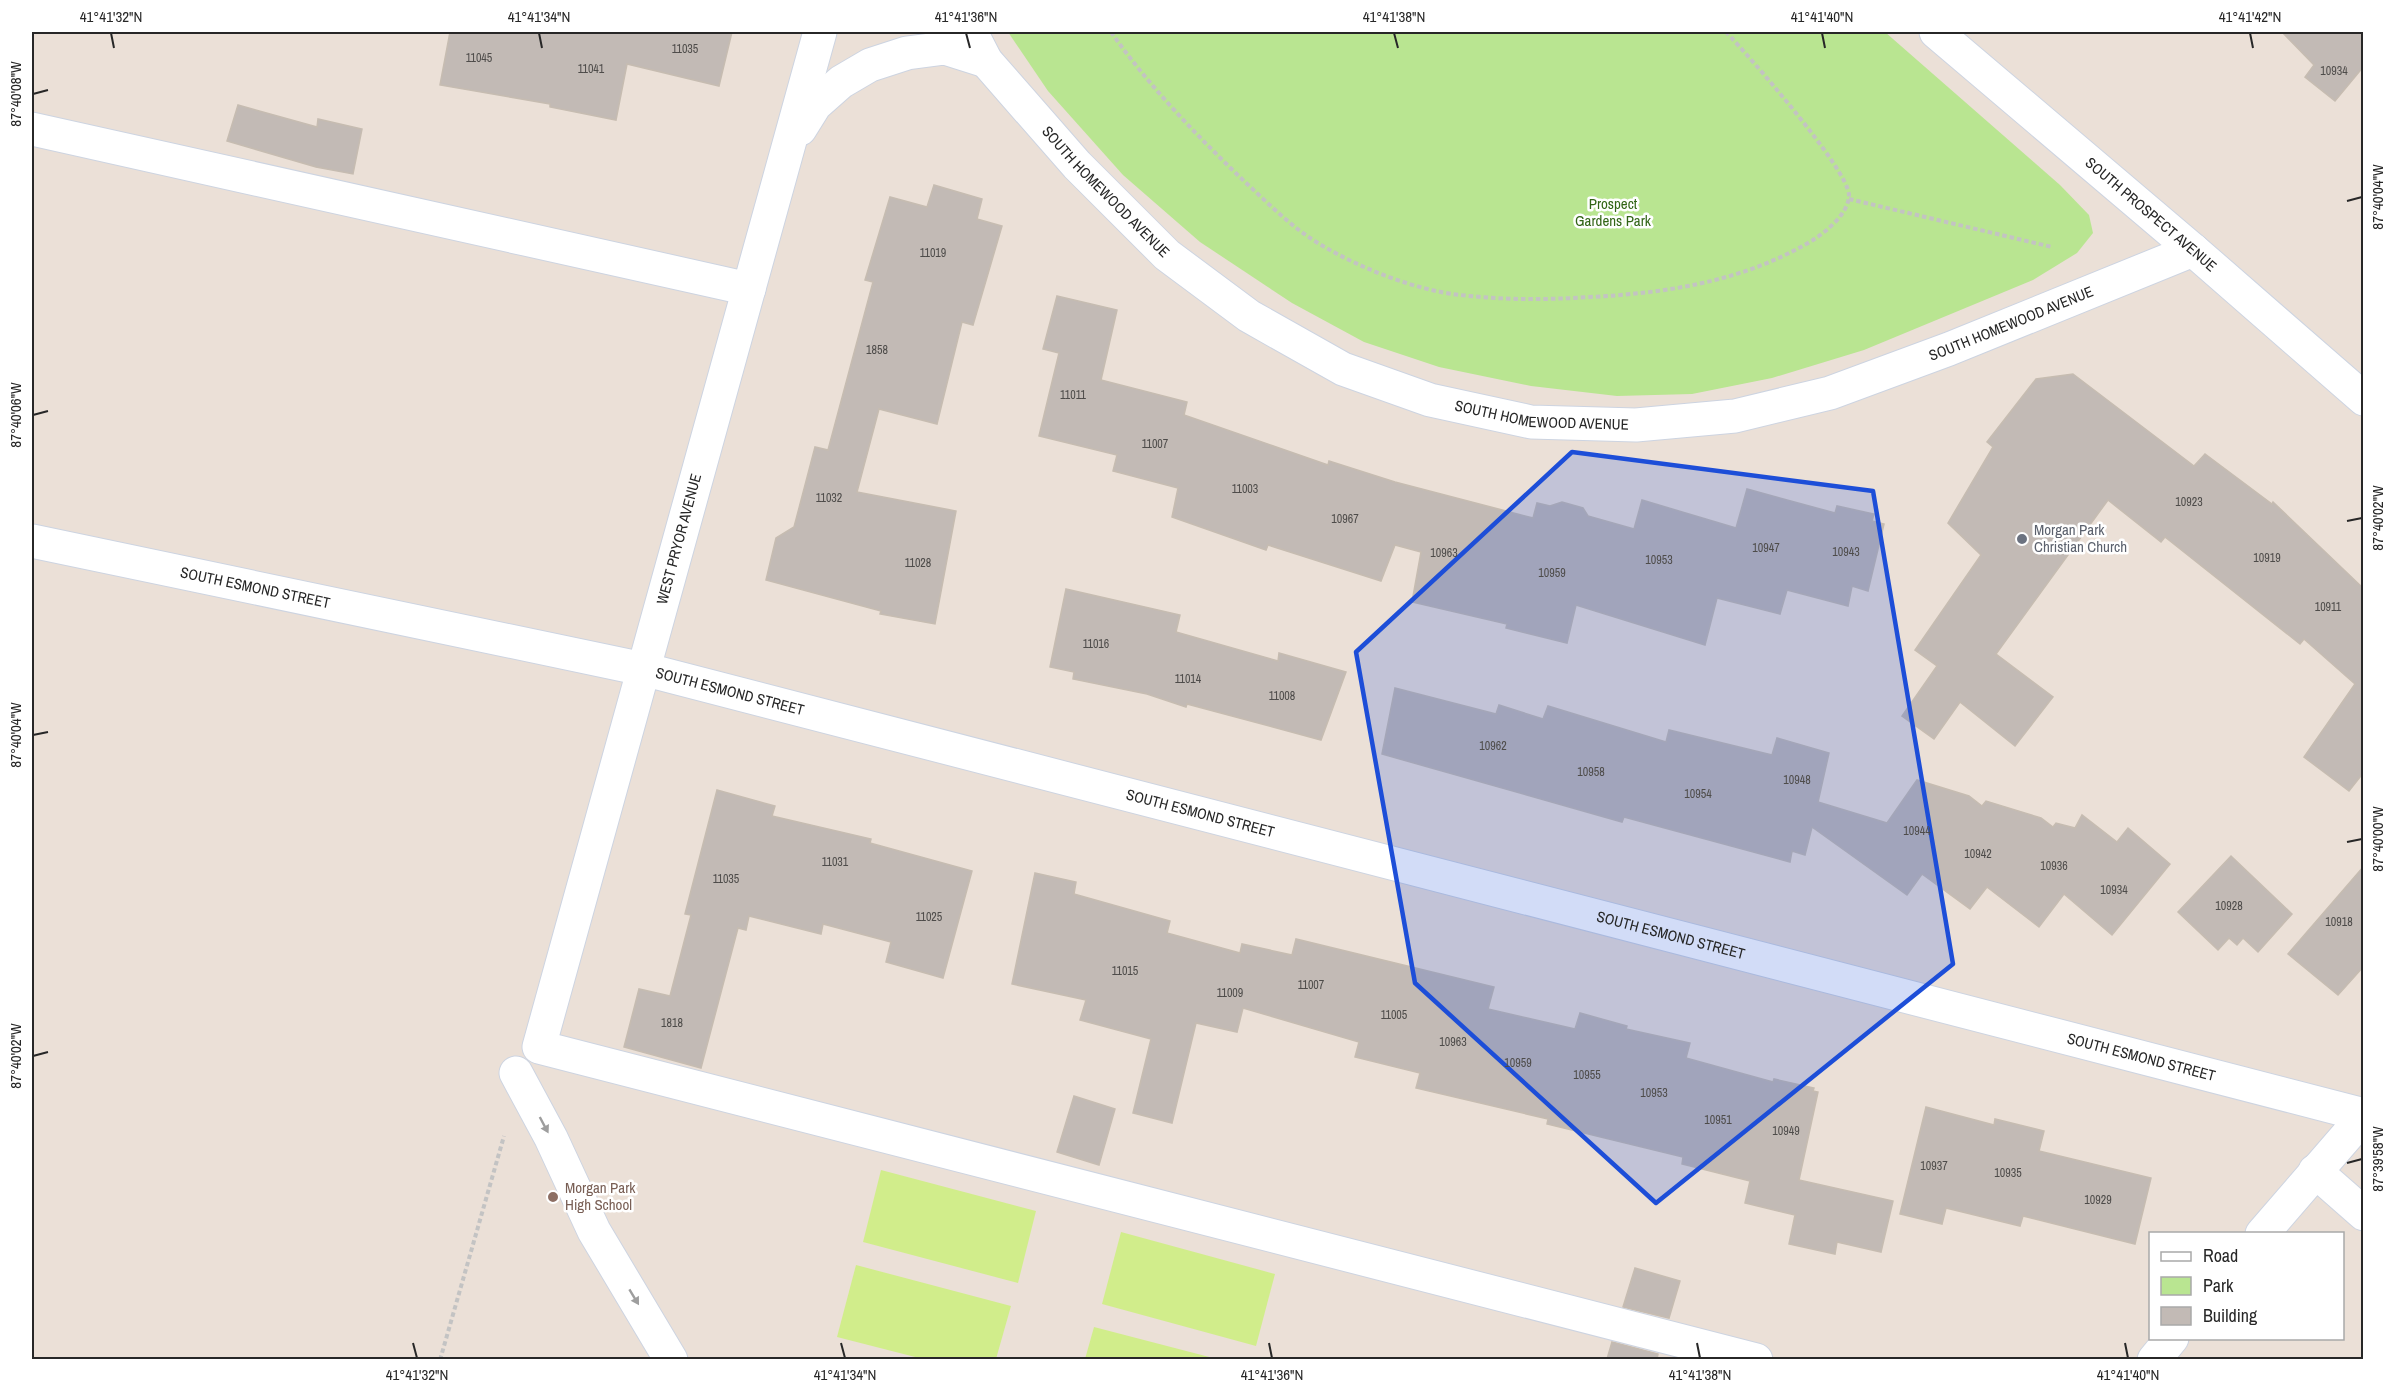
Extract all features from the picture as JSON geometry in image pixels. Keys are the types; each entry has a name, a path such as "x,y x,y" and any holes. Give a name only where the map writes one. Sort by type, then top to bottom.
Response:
{"street":[{"name":"WEST PRYOR AVENUE","path":"820,32 539,1047 1756,1359"},
{"name":"SOUTH HOMEWOOD AVENUE","path":"971,32 986,61 1077,165 1167,255 1249,316 1342,369 1430,400 1531,422 1636,425 1735,416 1830,393 1949,349 2193,250"},
{"name":"SOUTH PROSPECT AVENUE","path":"1936,32 2193,250 2364,399"},
{"path":"786,154 815,105 841,82 870,65 907,52 945,48 986,61"},
{"path":"32,129 749,289"},
{"name":"SOUTH ESMOND STREET","path":"32,541 643,669 2364,1115"},
{"path":"516,1073 551,1138 594,1231 671,1359"},
{"path":"2263,1232 2364,1115"},
{"path":"2316,1171 2364,1214"},
{"path":"2154,1359 2170,1340"}],"path":[{"path":"1111,32 1156,90 1213,152 1284,218 1323,246 1406,283 1457,295 1525,301 1664,292 1715,281 1761,266 1800,248 1825,232 1844,211 1849,199 1848,188 1824,149 1726,32"},
{"path":"1849,199 2052,247"},
{"path":"441,1359 504,1135"}],"highlighted area":[{"path":"1572,452 1873,491 1953,964 1656,1203 1415,983 1356,652"}],"green space":[{"name":"Prospect Gardens Park","path":"1008,32 1885,32 2060,185 2089,215 2093,233 2077,253 2033,280 1864,350 1772,378 1692,394 1617,396 1531,386 1439,367 1364,342 1292,303 1200,242 1123,175 1048,91"},
{"path":"881,1170 1036,1211 1018,1283 863,1242"},
{"path":"1121,1232 1275,1274 1256,1346 1102,1304"},
{"path":"856,1265 1011,1306 996,1359 923,1359 837,1337"},
{"path":"1094,1327 1217,1359 1085,1359"}],"building":[{"path":"450,32 732,32 719,86 627,64 616,120 550,107 550,104 440,85"},
{"path":"2282,32 2364,32 2364,66 2335,101 2305,77 2314,65"},
{"path":"238,105 317,127 318,119 362,129 353,174 316,167 227,141"},
{"path":"934,185 982,199 977,219 1002,226 973,325 962,322 937,424 879,409 857,492 956,511 935,624 880,614 881,611 766,580 776,538 794,527 815,447 828,450 873,282 865,280 890,197 927,207"},
{"path":"1057,296 1117,310 1101,380 1187,402 1184,415 1328,465 1329,461 1395,482 1533,518 1537,503 1550,506 1562,502 1583,508 1588,516 1634,529 1642,500 1736,528 1747,489 1835,513 1837,506 1874,514 1872,521 1884,524 1868,591 1852,586 1848,606 1787,590 1780,614 1717,598 1705,645 1576,605 1567,643 1506,628 1507,624 1412,602 1421,552 1395,545 1381,581 1268,545 1266,550 1172,517 1178,488 1113,471 1117,455 1039,436 1059,353 1043,349"},
{"path":"2073,374 2194,466 2205,454 2272,504 2273,502 2364,589 2364,772 2349,791 2304,757 2355,684 2304,639 2300,644 2165,537 2161,542 2108,500 1996,654 2053,697 2015,746 1960,702 1934,739 1902,716 1937,666 1915,650 1981,555 1948,523 1993,447 1987,442 2036,379"},
{"path":"1066,589 1180,615 1176,632 1278,661 1279,653 1346,672 1321,740 1187,704 1186,707 1147,694 1073,679 1074,672 1050,667"},
{"path":"1395,688 1496,714 1499,705 1543,719 1548,706 1666,742 1669,730 1772,755 1777,738 1829,753 1818,802 1887,823 1917,780 1969,796 1982,806 1986,801 2041,818 2053,827 2056,823 2075,828 2082,815 2117,842 2128,828 2170,864 2112,935 2064,894 2039,927 1987,887 1970,909 1922,874 1907,895 1812,827 1805,855 1792,851 1790,862 1624,817 1622,822 1382,754"},
{"path":"717,790 775,806 772,816 871,839 870,843 972,871 943,978 886,962 891,942 823,924 821,934 749,916 746,930 738,928 701,1068 624,1047 639,989 670,996 691,915 685,914"},
{"path":"2231,856 2292,914 2258,952 2243,938 2237,945 2229,938 2218,950 2178,912"},
{"path":"2364,866 2364,966 2338,995 2288,954"},
{"path":"1035,873 1076,882 1074,894 1170,921 1167,933 1240,953 1242,944 1292,955 1296,939 1494,987 1488,1009 1575,1029 1580,1013 1627,1026 1626,1029 1690,1043 1686,1058 1773,1082 1774,1079 1814,1088 1813,1091 1818,1092 1799,1180 1893,1201 1881,1252 1837,1242 1835,1254 1789,1244 1795,1215 1745,1203 1750,1181 1682,1164 1683,1157 1547,1124 1548,1119 1416,1088 1420,1073 1355,1057 1359,1042 1243,1008 1237,1032 1196,1023 1172,1123 1133,1113 1151,1039 1080,1020 1086,1000 1012,984"},
{"path":"1074,1096 1115,1109 1099,1165 1057,1152"},
{"path":"1926,1107 1994,1125 1995,1119 2044,1131 2039,1151 2151,1178 2135,1244 2023,1216 2020,1226 1946,1208 1942,1224 1900,1214"},
{"path":"1635,1268 1680,1281 1669,1318 1623,1307"},
{"path":"1612,1342 1658,1354 1657,1359 1607,1359"}],"place":[{"name":"Morgan Park Christian Church","path":"2022,539"},
{"name":"Morgan Park High School","path":"553,1197"}]}
